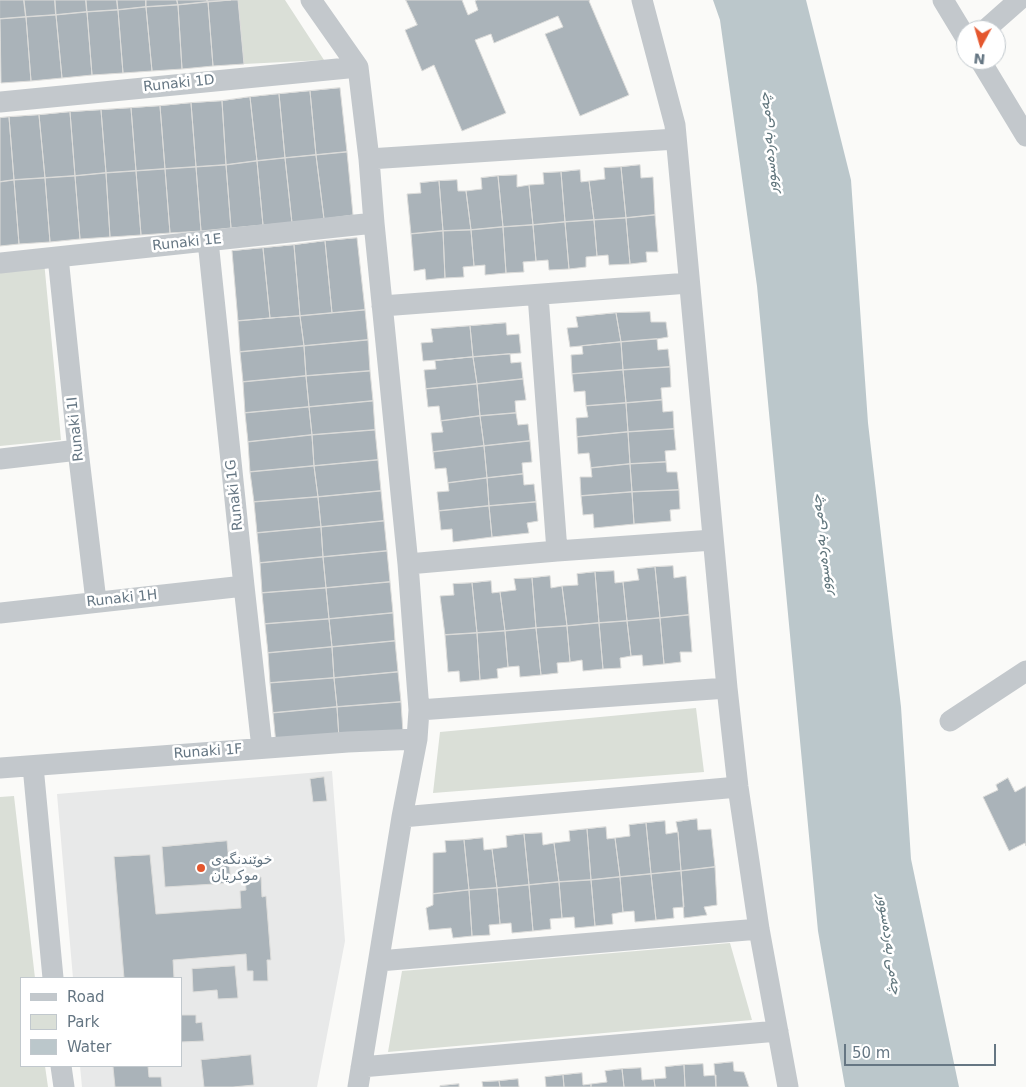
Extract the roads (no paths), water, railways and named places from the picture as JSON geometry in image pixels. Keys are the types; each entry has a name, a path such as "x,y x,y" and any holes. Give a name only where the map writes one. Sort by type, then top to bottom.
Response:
{"street":[{"path":"311,0 358,67 369,159 408,564 419,710 417,739 402,817 360,1077 778,1032"},
{"path":"642,0 675,125 727,688 738,787 759,929 788,1087"},
{"path":"943,0 956,21"},
{"path":"996,20 1019,0"},
{"name":"Runaki 1D","path":"0,102 358,67"},
{"path":"986,70 1026,136"},
{"path":"369,159 676,139"},
{"name":"Runaki 1E","path":"0,263 374,223"},
{"name":"Runaki 1G","path":"208,241 262,748"},
{"name":"Runaki 1I","path":"58,257 96,602"},
{"path":"382,306 689,283"},
{"path":"538,295 557,551"},
{"path":"0,459 78,450"},
{"path":"408,564 713,540"},
{"name":"Runaki 1H","path":"0,612 244,586"},
{"path":"950,721 1026,671"},
{"path":"419,710 727,688"},
{"name":"Runaki 1F","path":"0,768 348,742 417,739"},
{"path":"33,766 53,977"},
{"path":"402,817 738,787"},
{"path":"378,961 759,929"},
{"path":"62,1067 64,1087"}],"water":[{"name":"چەمی بەردەسوور","path":"713,0 806,0 851,180 868,423 901,707 911,859 959,1087 845,1087 818,931 757,286 720,20"}],"place":[{"name":"خوێندنگەی موکریان","path":"201,868"}]}
